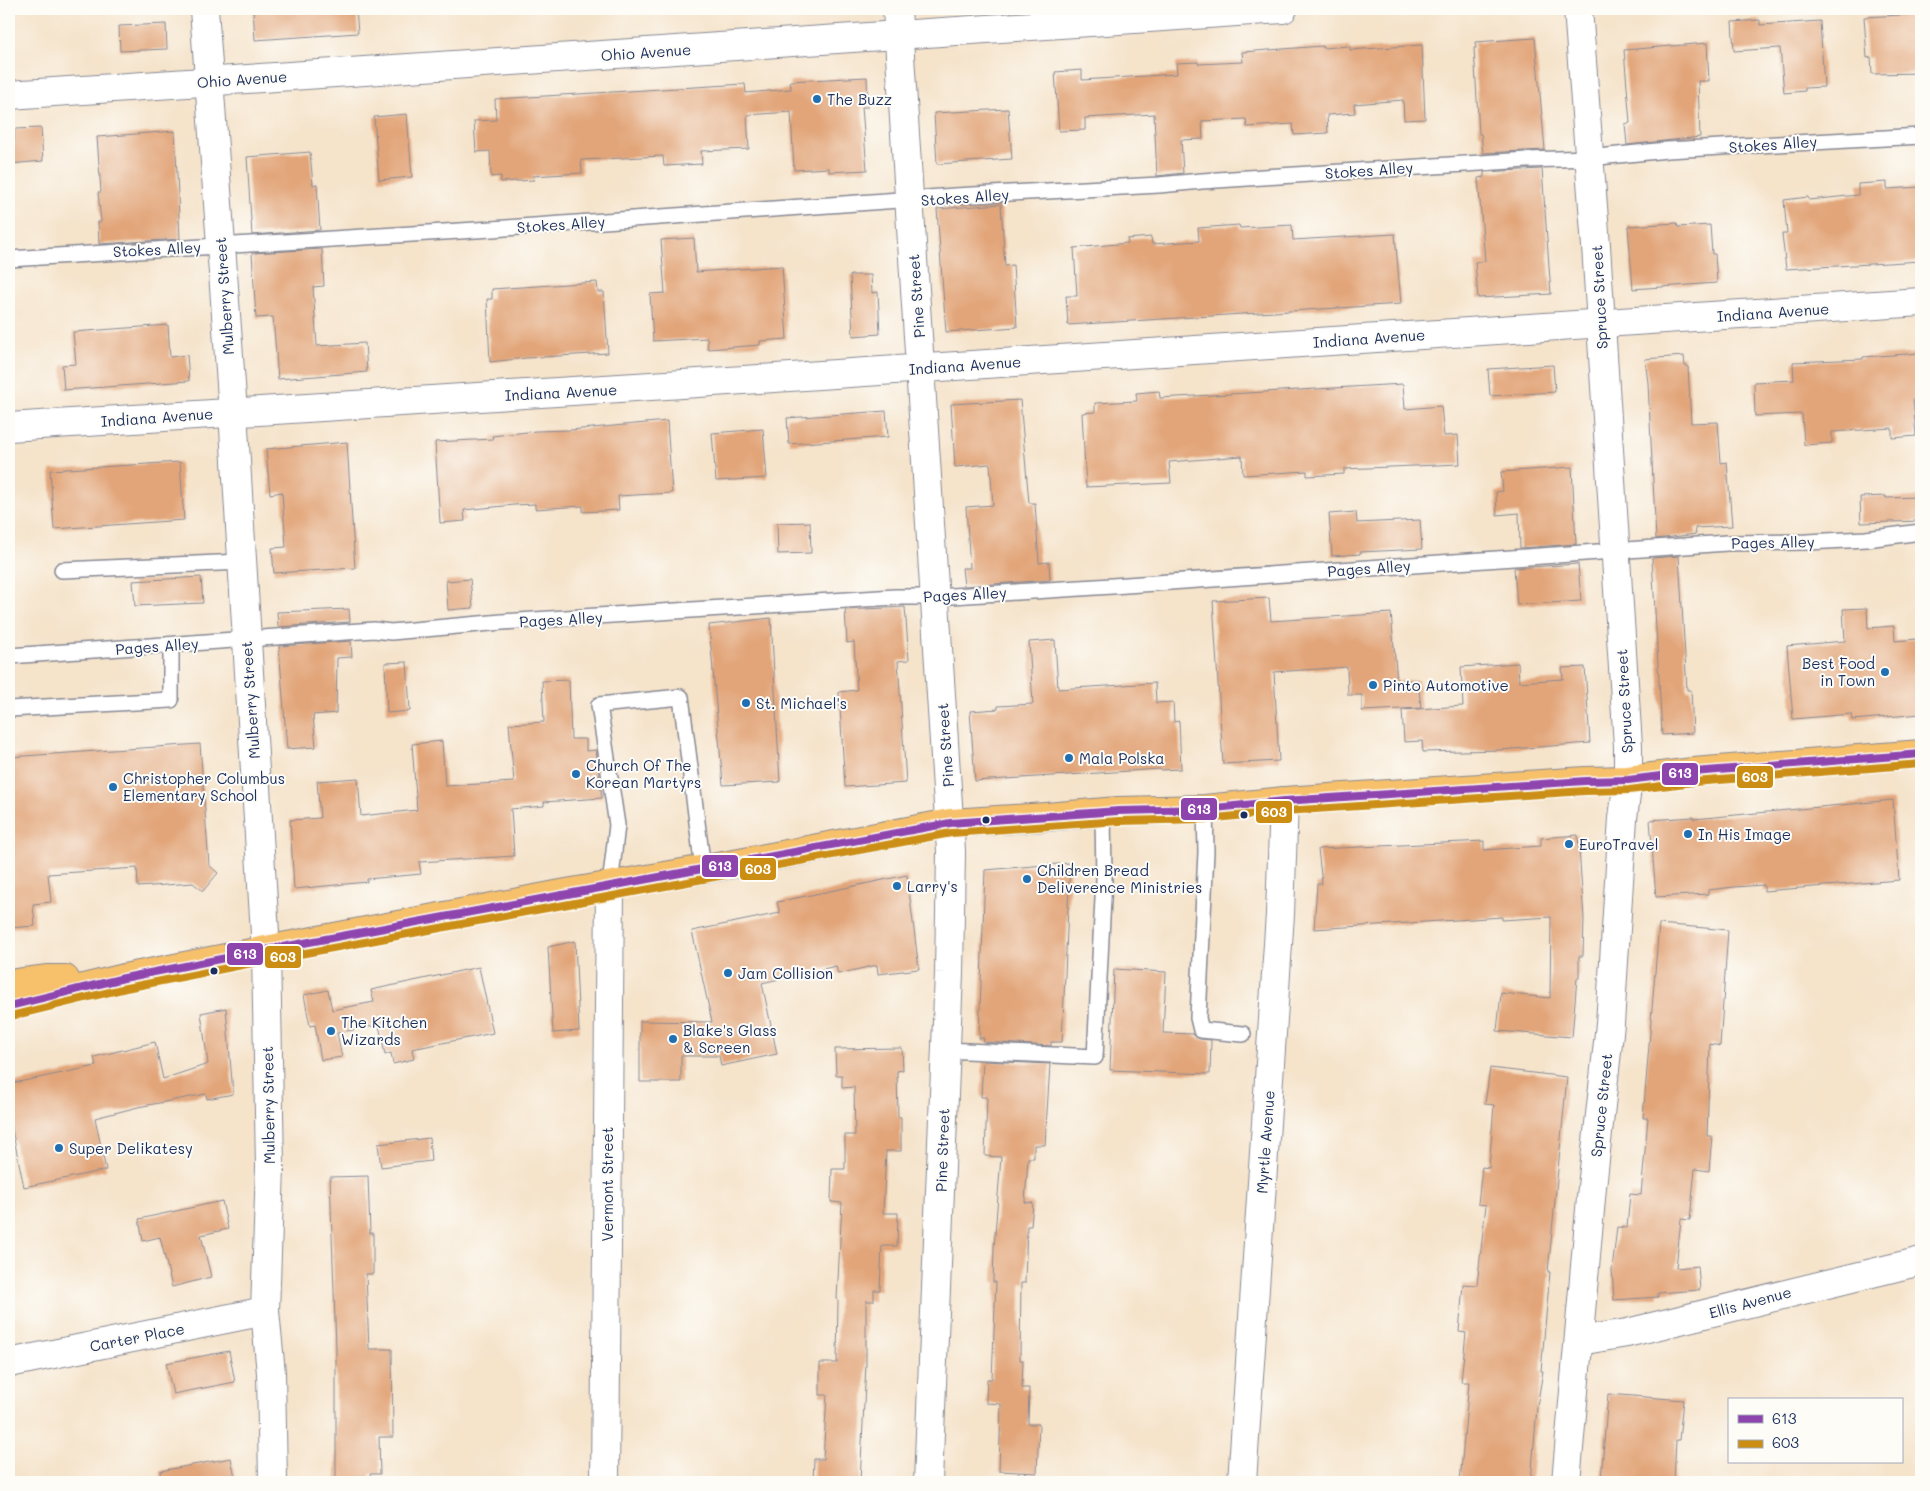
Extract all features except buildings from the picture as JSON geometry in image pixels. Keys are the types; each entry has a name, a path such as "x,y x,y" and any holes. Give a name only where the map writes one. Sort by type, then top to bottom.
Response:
{"main road":[{"path":"9,1006 124,978 266,950 950,823 1103,812 1205,809 1284,801 1585,781 1628,780 1693,772 1921,754"},
{"path":"9,984 48,979 124,978"}],"street":[{"name":"Mulberry Street","path":"204,9 242,562 266,950 270,1167 265,1311 271,1373 273,1482"},
{"name":"Ohio Avenue","path":"9,95 210,80 519,61 898,21 1283,9"},
{"name":"Spruce Street","path":"1566,1482 1592,1187 1610,1024 1622,818 1628,780 1615,551 1578,9"},
{"name":"Pine Street","path":"898,21 950,823 946,1050 928,1482"},
{"name":"Indiana Avenue","path":"9,426 1921,302"},
{"name":"Myrtle Avenue","path":"1242,1482 1280,914 1284,801"},
{"name":"Vermont Street","path":"605,1482 610,886"},
{"name":"Ellis Avenue","path":"1579,1341 1654,1326 1815,1285 1921,1261"},
{"name":"Carter Place","path":"9,1363 265,1311"}],"lane":[{"name":"Stokes Alley","path":"9,259 910,201 955,196 1159,185 1458,164 1588,158 1666,150 1921,136"},
{"name":"Pages Alley","path":"9,656 374,630 391,632 502,622 895,597 936,597 1112,586 1727,543 1866,539 1921,532"},
{"path":"62,570 242,562"},
{"path":"9,709 171,700 171,645"},
{"path":"610,886 617,825 599,705 681,697 704,869"},
{"path":"1205,809 1206,852 1200,1030 1243,1034"},
{"path":"946,1050 1095,1057 1104,879 1103,812"}],"transit line":[{"name":"613","path":"9,1006 124,978 266,950 950,823 1118,811 1205,809 1284,801 1585,781 1628,780 1693,772 1921,754"},
{"name":"603","path":"11,1016 126,988 268,960 951,833 1119,821 1206,819 1285,811 1585,791 1629,790 1694,782 1921,764"}],"place":[{"name":"The Buzz","path":"817,99"},
{"name":"Best Food in Town","path":"1885,672"},
{"name":"Pinto Automotive","path":"1373,685"},
{"name":"St. Michael's","path":"746,703"},
{"name":"Mala Polska","path":"1069,758"},
{"name":"Church Of The Korean Martyrs","path":"576,774"},
{"name":"Christopher Columbus Elementary School","path":"113,787"},
{"name":"In His Image","path":"1688,834"},
{"name":"EuroTravel","path":"1569,844"},
{"name":"Children Bread Deliverence Ministries","path":"1027,879"},
{"name":"Larry's","path":"897,886"},
{"name":"Jam Collision","path":"728,973"},
{"name":"The Kitchen Wizards","path":"331,1031"},
{"name":"Blake's Glass & Screen","path":"673,1039"},
{"name":"Super Delikatesy","path":"59,1148"}]}
